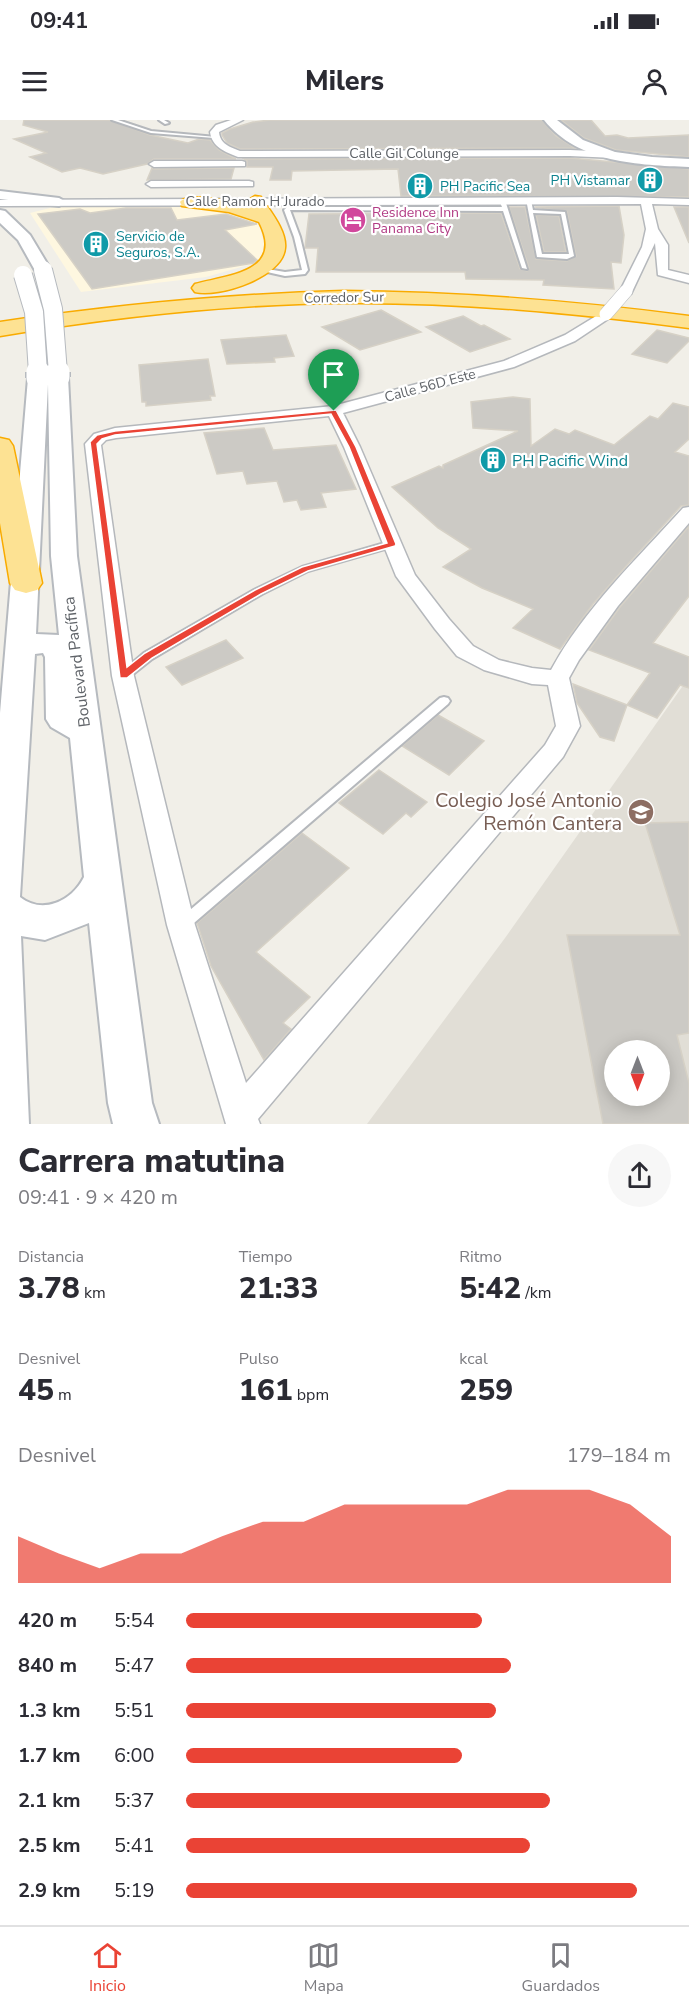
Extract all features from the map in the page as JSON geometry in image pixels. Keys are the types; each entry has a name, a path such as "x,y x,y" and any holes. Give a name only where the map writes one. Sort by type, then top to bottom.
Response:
{"highway":[{"path":"148,298 244,278 261,270 272,261 276,249 271,229 260,210 188,202"},
{"name":"Corredor Sur","path":"0,318 148,298 310,287 426,288 547,295 689,313"},
{"name":"Corredor Sur","path":"0,329 135,309 305,297 394,295 547,303 689,322"},
{"path":"0,446 26,583"}],"street":[{"path":"239,120 219,127 214,132 214,137 218,143 240,159 260,210"},
{"path":"550,120 574,148 658,161 689,160"},
{"path":"561,120 581,136 625,152 689,160"},
{"name":"Calle Gil Colunge","path":"154,164 574,148"},
{"path":"151,184 249,184"},
{"path":"0,195 59,202"},
{"path":"646,201 652,229 662,245 662,272 689,279"},
{"name":"Calle Ramon H Jurado","path":"260,210 336,205 529,206 646,201 689,202"},
{"path":"6,220 13,218 26,208 59,202"},
{"name":"Calle Ramon H Jurado","path":"0,203 188,202"},
{"name":"Boulevard Pacífica","path":"6,220 24,238 43,270 57,335 48,377 26,583 8,717 1,904 6,1124"},
{"name":"Calle 56D Este","path":"123,676 93,444 100,437 115,433 334,411 509,364 570,338 606,314 626,291 648,247 652,229"},
{"name":"Boulevard Pacífica","path":"19,267 34,312 48,377 64,556 130,1103 136,1124"},
{"path":"334,411 352,447 406,576 465,651 492,665 532,676 558,678"},
{"path":"241,1120 554,751 568,726 558,678 569,657 612,601 689,512"},
{"path":"16,646 52,644 60,657 62,719 85,732"},
{"path":"123,676 182,925 241,1120"},
{"path":"1,904 20,919 45,923 71,915 92,898 102,878"}],"lane":[{"path":"114,120 151,132 214,137"},
{"path":"161,120 167,123"},
{"path":"261,270 303,273 306,266 288,208 336,205"},
{"path":"504,205 525,268"},
{"path":"529,206 563,213 572,255 567,257 539,256 529,206"},
{"path":"123,676 148,656 258,592 305,569 392,544"},
{"path":"182,925 444,701"}],"shaded area":[{"path":"184,205 229,210 250,216 259,224 265,246 259,262 206,277 81,292 30,213 58,206"},
{"path":"689,682 689,1124 367,1124 505,938 682,687"}],"building":[{"path":"24,120 110,120 150,135 188,143 199,139 210,140 219,150 236,159 154,159 147,164 103,174 80,168 62,172 30,157 46,153 14,139 48,132 23,125"},
{"path":"270,120 542,120 556,136 575,148 240,149 227,143 222,135 230,129"},
{"path":"561,120 591,120 605,136 617,135 628,138 689,135 689,157 616,150 584,138"},
{"path":"570,158 689,169 689,197 401,196 398,169 292,171 291,180 270,180 273,167 247,167 247,161 244,159"},
{"path":"152,168 234,168 231,179 147,180"},
{"path":"619,206 624,235 621,263 611,262 614,289 543,285 544,280 466,279 465,272 316,272 318,248 305,248 309,214 501,213 520,269 527,271 529,268 509,207 525,207 536,259 567,261 576,256 567,212 535,207"},
{"path":"674,207 689,207 689,243"},
{"path":"126,208 171,208 177,220 226,214 257,224 225,230 257,260 254,263 92,289 38,214 80,209 90,213"},
{"path":"536,215 559,216 566,252 544,252"},
{"path":"381,310 421,332 360,350 322,327"},
{"path":"463,316 510,339 470,352 426,327"},
{"path":"657,330 689,338 689,341 667,363 632,354"},
{"path":"286,335 294,356 274,358 275,362 227,364 221,340"},
{"path":"208,359 215,396 210,396 211,400 146,406 146,402 142,402 139,365"},
{"path":"513,397 530,399 531,446 555,429 569,434 575,430 614,445 650,416 658,419 673,403 689,407 689,439 675,452 689,456 689,505 681,506 628,564 593,604 560,649 513,628 533,609 482,588 443,567 471,549 438,528 392,487 439,466 443,468 443,465 518,431 473,428 471,402"},
{"path":"264,428 273,450 336,445 356,489 321,493 326,507 301,510 297,500 284,502 277,481 247,484 243,471 217,474 204,433"},
{"path":"689,526 689,596 653,643 689,657 689,688 680,685 657,718 627,705 650,673 589,650 620,607"},
{"path":"226,640 243,658 182,685 166,667"},
{"path":"573,684 627,705 614,741 600,737 577,703"},
{"path":"438,715 484,741 449,775 402,746"},
{"path":"379,770 427,802 411,817 406,813 383,834 339,803"},
{"path":"689,822 689,1033 677,1035 689,1083 689,1124 603,1124 567,935 680,935 645,823"},
{"path":"302,833 349,868 256,952 310,997 283,1023 291,1029 264,1060 211,966 197,923"}],"place":[{"name":"PH Vistamar","path":"650,180"},
{"name":"PH Pacific Sea","path":"420,186"},
{"name":"Residence Inn Panama City","path":"353,220"},
{"name":"Servicio de Seguros, S.A.","path":"96,244"},
{"name":"PH Pacific Wind","path":"493,460"},
{"name":"Colegio José Antonio Remón Cantera","path":"641,812"}],"route":[{"path":"334,411 352,447 392,544 340,557 305,569 258,592 148,656 123,676 93,444 100,437 115,433 334,411"}]}
